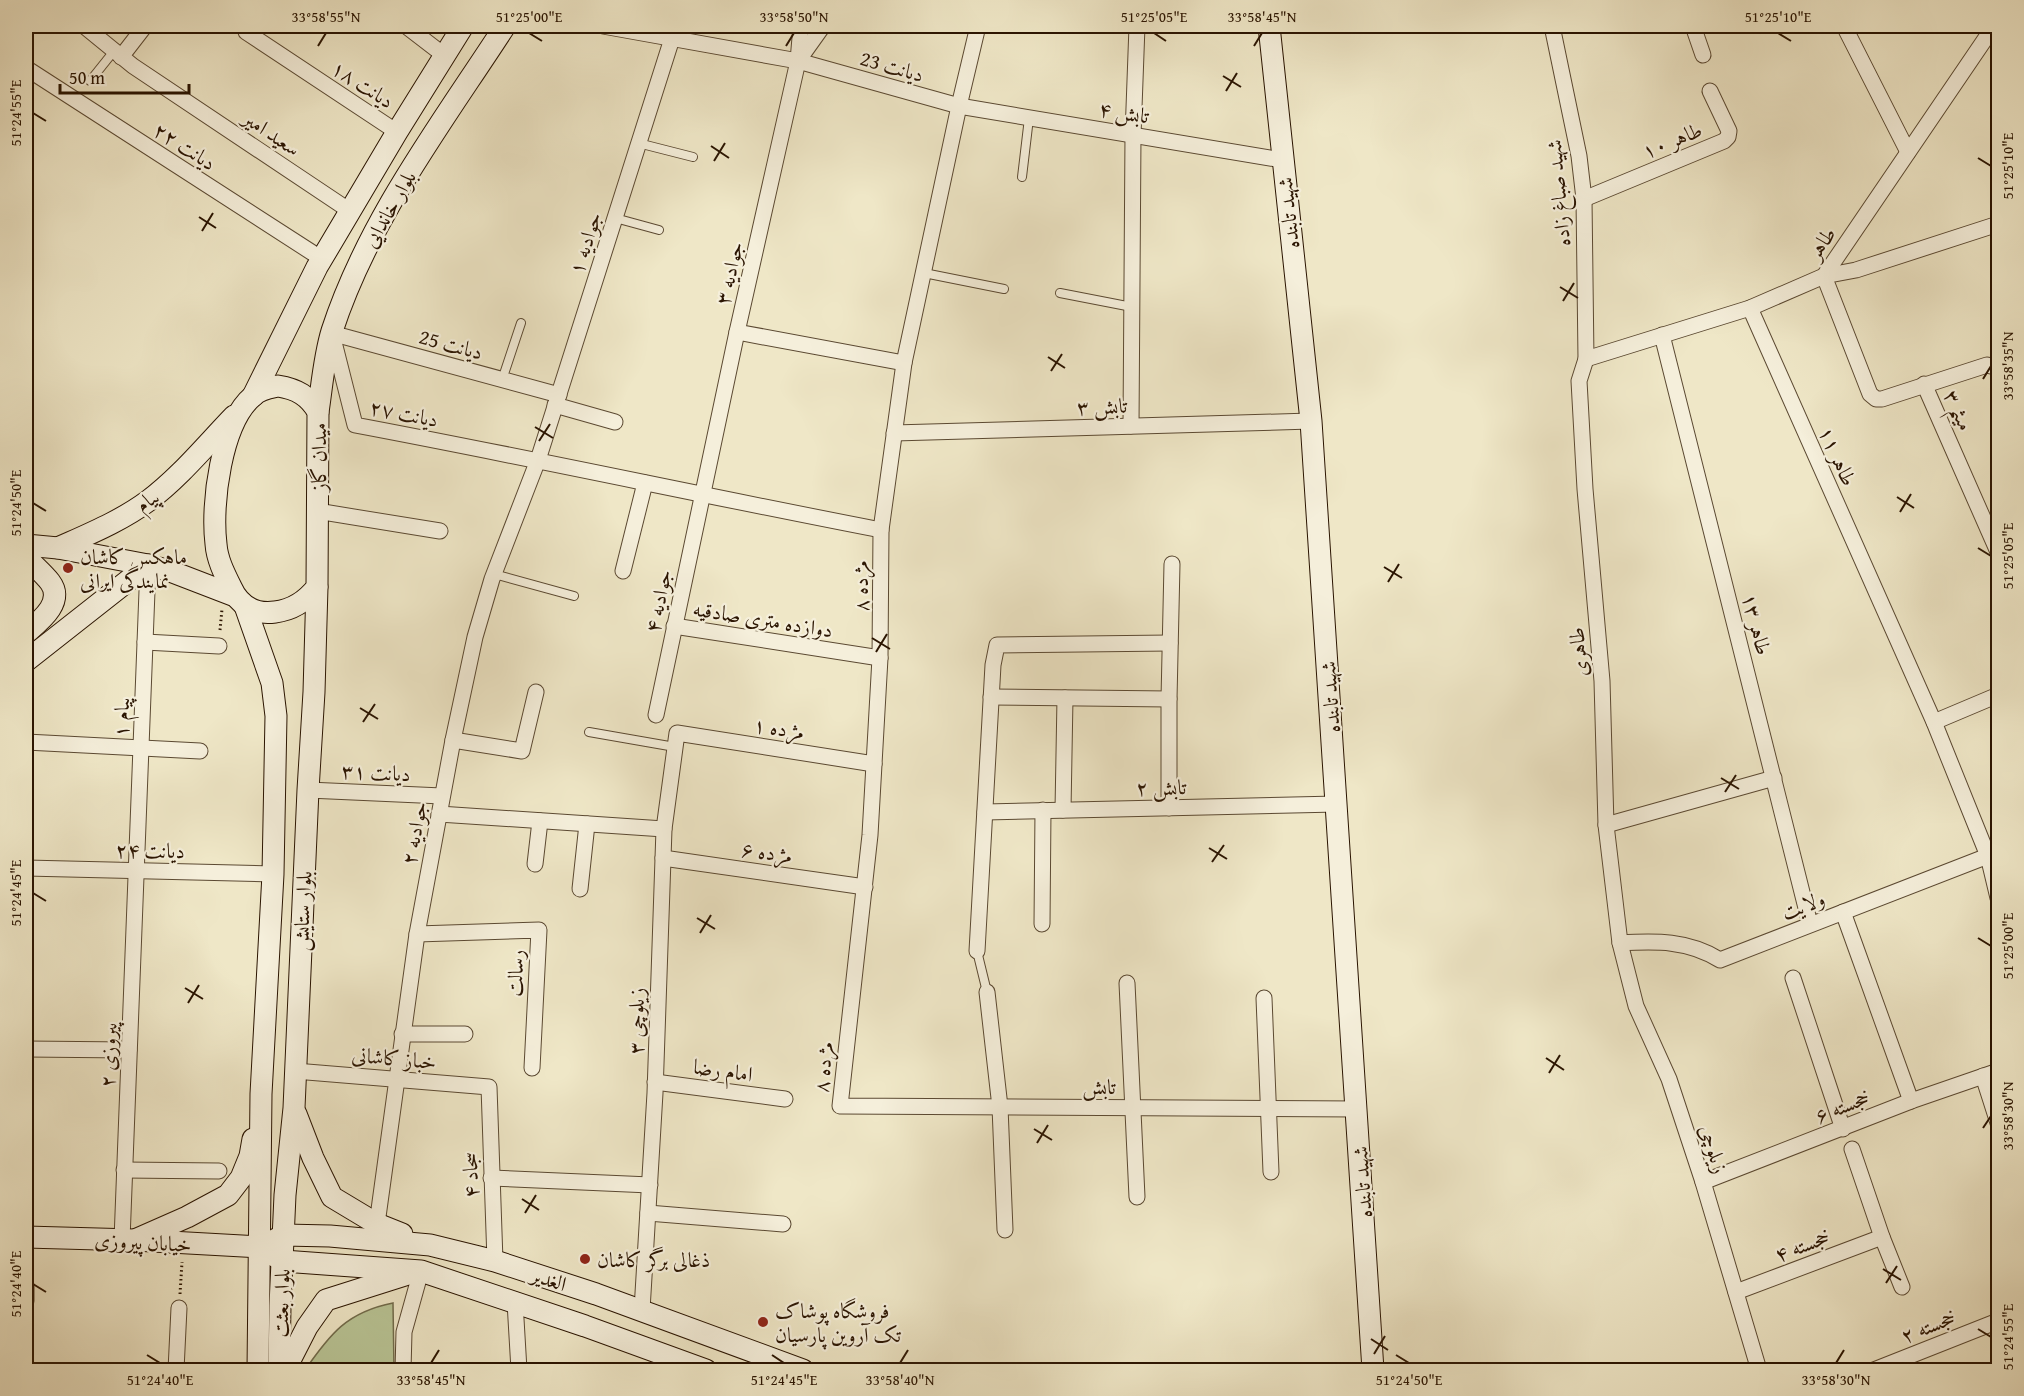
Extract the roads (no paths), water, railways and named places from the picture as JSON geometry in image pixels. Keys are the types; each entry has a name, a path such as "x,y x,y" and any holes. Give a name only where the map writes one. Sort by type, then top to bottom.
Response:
{"main road":[{"name":"بلوار خاندایی","path":"248,402 322,259 462,26"},
{"name":"بلوار خاندایی","path":"318,412 332,333 358,263 399,189 505,26"},
{"name":"شهید تابنده","path":"1269,26 1311,421 1373,1371"},
{"name":"میدان گاز","path":"248,402 268,388 288,387 306,396 318,412 317,587"},
{"name":"پیام","path":"58,548 122,518 148,501 166,486 248,402"},
{"path":"234,598 220,563 216,546 214,514 224,451 248,402"},
{"path":"26,545 58,548 170,571 234,598 255,611 268,613 302,603 317,587"},
{"path":"26,557 50,582 54,590 51,608 46,616 26,633"},
{"path":"26,661 148,565"},
{"name":"بلوار ستایش","path":"284,1235 285,1195 294,1108 317,587"},
{"name":"بلوار ستایش","path":"234,598 272,683 276,716 273,874 261,1094 261,1247"},
{"path":"268,954 300,955"},
{"path":"128,1240 187,1217 228,1195 241,1178 250,1156 261,1094"},
{"path":"294,1108 313,1158 332,1197 376,1224 430,1245"},
{"path":"261,1247 284,1235"},
{"name":"الغدیر","path":"284,1235 360,1238 430,1245 495,1261 642,1310 803,1371"},
{"name":"بلوار بعثت","path":"279,1371 284,1235"},
{"name":"خیابان پیروزی","path":"27,1237 261,1247"},
{"name":"الغدیر","path":"261,1247 283,1261 421,1270 585,1326 671,1364 706,1371"},
{"name":"بلوار بعثت","path":"258,1371 261,1247"},
{"path":"285,1371 307,1327 326,1300 421,1270"},
{"path":"585,1326 596,1294"}],"street":[{"name":"سعید امیر","path":"84,26 117,54 351,211"},
{"path":"117,54 145,26"},
{"path":"406,26 445,56"},
{"name":"دیانت 23","path":"603,26 674,32 798,61 959,106"},
{"name":"جوادیه ۳","path":"702,495 798,61 801,26"},
{"path":"798,61 823,26"},
{"name":"مژده ۸","path":"840,1106 865,887 874,764 880,658 881,530 904,363 978,26"},
{"path":"1131,426 1133,135 1137,26"},
{"name":"شهید صباغ زاده","path":"1552,26 1579,156 1584,199 1586,358"},
{"path":"1693,26 1703,55"},
{"path":"1844,26 1908,152"},
{"name":"طاهر","path":"1586,358 1750,308 1824,276 1994,26"},
{"name":"دیانت ۱۸","path":"246,32 397,132"},
{"name":"جوادیه ۱","path":"538,460 674,32"},
{"name":"دیانت ۲۲","path":"26,68 322,259"},
{"name":"طاهر ۱۰","path":"1584,199 1724,141 1729,131 1710,91"},
{"name":"تابش ۴","path":"959,106 1282,160"},
{"path":"1998,224 1856,270 1824,276 1870,394 1876,399 1987,365 1995,367 1998,371"},
{"name":"طاهر ۱۱","path":"1750,308 1934,722"},
{"path":"737,332 904,363"},
{"name":"دیانت 25","path":"332,333 502,380 615,422"},
{"name":"دیانت ۲۷","path":"332,333 355,425 538,460"},
{"name":"طاهر ۱۳","path":"1662,335 1810,924"},
{"name":"طاهری","path":"1586,358 1579,381 1585,489 1602,681 1606,825 1620,943"},
{"name":"میثم ۳","path":"1924,384 1998,552"},
{"name":"تابش ۳","path":"894,433 1311,421"},
{"path":"538,460 881,530"},
{"name":"جوادیه ۲","path":"376,1224 417,934 453,740 475,637 494,574 538,460"},
{"path":"623,571 645,483"},
{"name":"جوادیه ۴","path":"656,715 702,495"},
{"path":"318,511 441,531"},
{"path":"1169,808 1172,564"},
{"name":"پیام ۱","path":"136,871 148,565"},
{"name":"دوازده متری صادقیه","path":"674,626 880,658"},
{"path":"145,642 219,646"},
{"path":"977,951 993,665 997,645 1170,643"},
{"path":"453,740 522,751 536,692"},
{"path":"1998,695 1934,722 1993,854 1998,898"},
{"path":"991,697 1169,699"},
{"path":"1063,810 1065,698"},
{"name":"مژده ۱","path":"676,740 874,764"},
{"name":"زیلوچی ۳","path":"642,1310 656,1082 664,829 676,740"},
{"path":"26,742 201,751"},
{"path":"1606,825 1774,778"},
{"name":"دیانت ۳۱","path":"308,790 442,796"},
{"name":"تابش ۲","path":"985,812 1337,804"},
{"path":"1042,924 1043,810"},
{"path":"439,814 664,829"},
{"path":"535,864 540,821"},
{"path":"580,889 587,824"},
{"name":"ولایت","path":"1620,943 1659,941 1683,944 1704,950 1720,960 1993,854"},
{"name":"مژده ۶","path":"663,858 865,887"},
{"name":"دیانت ۲۴","path":"26,868 273,874"},
{"name":"پیروزی ۲","path":"128,1240 124,1170 136,871"},
{"path":"1843,912 1911,1101"},
{"name":"رسالت","path":"417,934 538,930 531,1068"},
{"name":"زیلوچی","path":"1620,943 1636,1006 1669,1079 1703,1182 1760,1371"},
{"path":"1793,978 1843,1129"},
{"path":"1127,982 1137,1197"},
{"path":"987,992 1000,1107 1005,1230"},
{"path":"1264,998 1271,1172"},
{"path":"402,1034 465,1034"},
{"path":"26,1048 129,1050"},
{"name":"خباز کاشانی","path":"295,1071 489,1087"},
{"name":"خجسته ۶","path":"1703,1182 1911,1101 1998,1071"},
{"path":"1983,1076 1998,1123"},
{"name":"امام رضا","path":"656,1082 785,1100"},
{"name":"سجاد ۴","path":"489,1087 495,1261"},
{"name":"تابش","path":"840,1106 1357,1108"},
{"path":"1852,1149 1902,1287"},
{"path":"124,1170 219,1171"},
{"path":"491,1178 650,1185"},
{"path":"648,1214 783,1224"},
{"name":"خجسته ۴","path":"1736,1292 1882,1237"},
{"path":"403,1371 404,1332 421,1270"},
{"path":"515,1302 519,1371"},
{"path":"176,1371 179,1308"},
{"name":"خجسته ۲","path":"1874,1371 1998,1321"}],"lane":[{"path":"90,81 117,54"},
{"path":"1022,177 1029,118"},
{"path":"639,143 693,157"},
{"path":"615,218 659,230"},
{"path":"924,273 1004,289"},
{"path":"1060,293 1132,307"},
{"path":"502,380 521,323"},
{"path":"494,574 574,596"},
{"path":"589,732 676,740"},
{"path":"977,951 987,992"}],"place":[{"name":"ماهکس کاشان نمایندگی ایرانی","path":"68,568"},
{"name":"ذغالی برگر کاشان","path":"585,1259"},
{"name":"فروشگاه پوشاک تک آروین پارسیان","path":"763,1322"}]}
